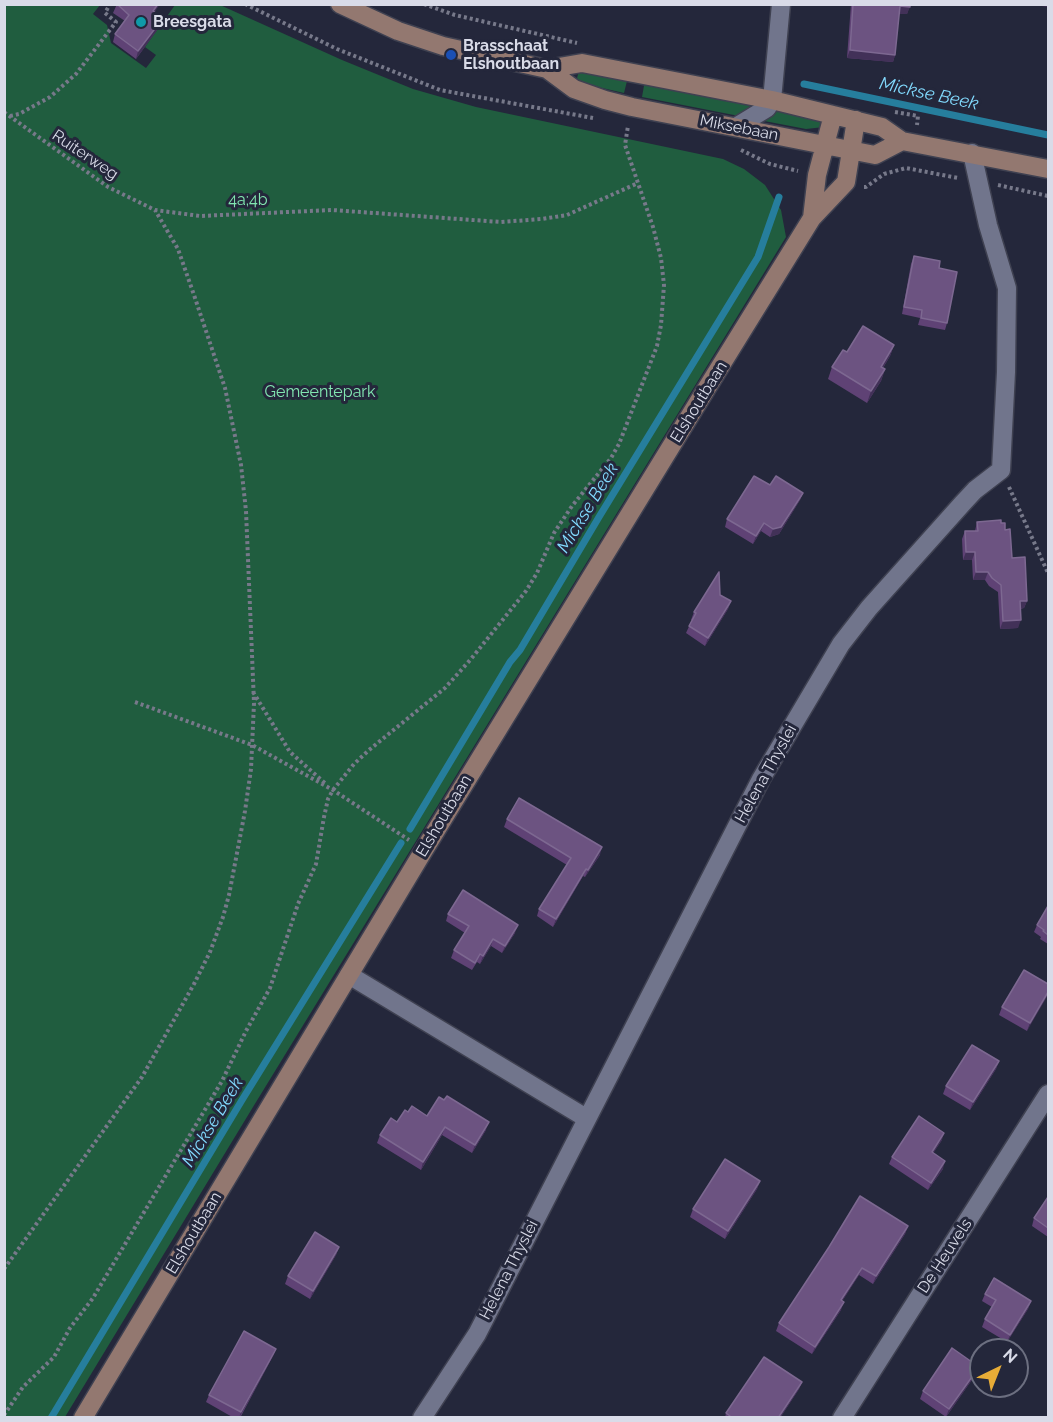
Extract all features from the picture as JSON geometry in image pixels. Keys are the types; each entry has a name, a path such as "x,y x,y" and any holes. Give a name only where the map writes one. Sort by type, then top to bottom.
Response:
{"main road":[{"name":"Miksebaan","path":"340,4 398,31 443,46 547,69 582,63 772,100 882,127 902,141 1048,169"},
{"path":"574,89 569,73 582,63"},
{"name":"Miksebaan","path":"547,69 574,89 632,107 875,155 902,141"},
{"name":"Elshoutbaan","path":"812,218 817,175 833,115"},
{"path":"846,182 856,120"},
{"name":"Elshoutbaan","path":"83,1418 349,975 812,218 846,182"}],"street":[{"path":"736,127 767,108 772,100 781,4"},
{"path":"972,153 977,181 1007,288 1001,470"},
{"name":"Helena Thyslei","path":"422,1418 477,1334 761,779 841,644 869,608 962,504 975,490 1001,470"},
{"path":"349,975 586,1118"},
{"name":"De Heuvels","path":"842,1418 1048,1094"}],"path":[{"path":"10,116 19,114 50,97 76,74 116,22 105,13 110,4"},
{"path":"245,4 337,49 440,90 604,120"},
{"path":"424,4 455,15 585,45"},
{"name":"Ruiterweg","path":"4,112 108,187 155,210"},
{"path":"4,1415 22,1387 54,1357 70,1329 93,1298 222,1081 270,988 293,915 316,864 328,799 333,790 354,764 446,688 471,659 526,591 537,573 554,533 619,444 657,346 663,300 663,274 657,242 625,145 628,125 638,127"},
{"path":"736,147 770,164 817,175"},
{"path":"846,182 866,187 884,174 906,168 1048,196"},
{"path":"155,210 200,216 332,210 501,222 567,215 638,183"},
{"path":"4,1269 142,1077 210,952 229,895 245,811 252,745 253,691 246,511 238,443 225,388 178,249 155,210"},
{"path":"1001,470 1048,573"},
{"path":"253,691 290,752 333,790"},
{"path":"135,702 252,745 333,790 400,833"}],"green space":[{"name":"Gemeentepark","path":"5,5 100,5 93,14 107,25 111,43 146,68 156,55 145,47 175,5 220,5 413,89 476,107 723,159 744,169 765,185 781,210 786,237 65,1417 5,1418"},
{"path":"579,71 628,77 624,93 580,83 577,78"},
{"path":"645,80 758,104 739,116 642,97"},
{"path":"776,107 803,113 825,124 824,127 806,129 759,120"}],"building":[{"path":"117,4 158,4 153,11 163,18 138,51 115,34 129,15"},
{"path":"853,4 910,4 910,7 900,6 895,55 850,50"},
{"path":"914,256 940,261 939,268 957,272 947,323 921,318 922,310 904,307"},
{"path":"863,326 894,345 881,367 885,369 871,391 832,367 843,350 847,352"},
{"path":"754,476 770,485 776,476 803,493 781,527 773,529 764,523 756,536 727,519"},
{"path":"1001,520 1001,523 1005,523 1005,530 1010,529 1012,558 1025,557 1027,601 1020,601 1021,620 1003,621 1001,585 988,572 976,572 975,552 966,552 965,531 978,531 977,522"},
{"path":"719,572 720,595 731,601 708,638 689,626 696,613 694,612"},
{"path":"519,798 602,847 556,919 539,909 571,858 507,819"},
{"path":"463,890 518,925 505,946 493,939 483,956 480,954 475,963 454,950 469,926 448,914"},
{"path":"1048,906 1048,935 1037,925"},
{"path":"1024,970 1048,984 1048,992 1030,1023 1002,1007"},
{"path":"972,1045 999,1061 973,1102 946,1086"},
{"path":"447,1096 489,1122 475,1145 445,1127 423,1162 380,1135 391,1118 397,1122 405,1110 408,1112 412,1106 427,1116 439,1097 444,1100"},
{"path":"919,1116 944,1133 932,1152 945,1161 931,1183 892,1157"},
{"path":"725,1159 760,1181 728,1231 693,1209"},
{"path":"860,1196 908,1226 876,1276 862,1268 841,1300 844,1302 815,1347 779,1323"},
{"path":"1048,1197 1048,1228 1034,1218"},
{"path":"315,1232 339,1247 313,1291 288,1276"},
{"path":"994,1278 1031,1301 1010,1335 985,1319 996,1300 985,1294"},
{"path":"244,1331 276,1349 241,1412 209,1395"},
{"path":"952,1348 969,1360 969,1381 949,1409 923,1391"},
{"path":"764,1357 802,1382 778,1418 729,1418 730,1416 726,1413"}],"waterway":[{"name":"Mickse Beek","path":"804,84 1048,135"},
{"name":"Mickse Beek","path":"410,829 758,257 779,197"},
{"name":"Mickse Beek","path":"51,1418 242,1100 401,843"}],"place":[{"name":"Breesgata","path":"141,22"},
{"name":"Brasschaat Elshoutbaan","path":"451,55"}],"park label":[{"name":"4a;4b","path":"248,200"}]}
